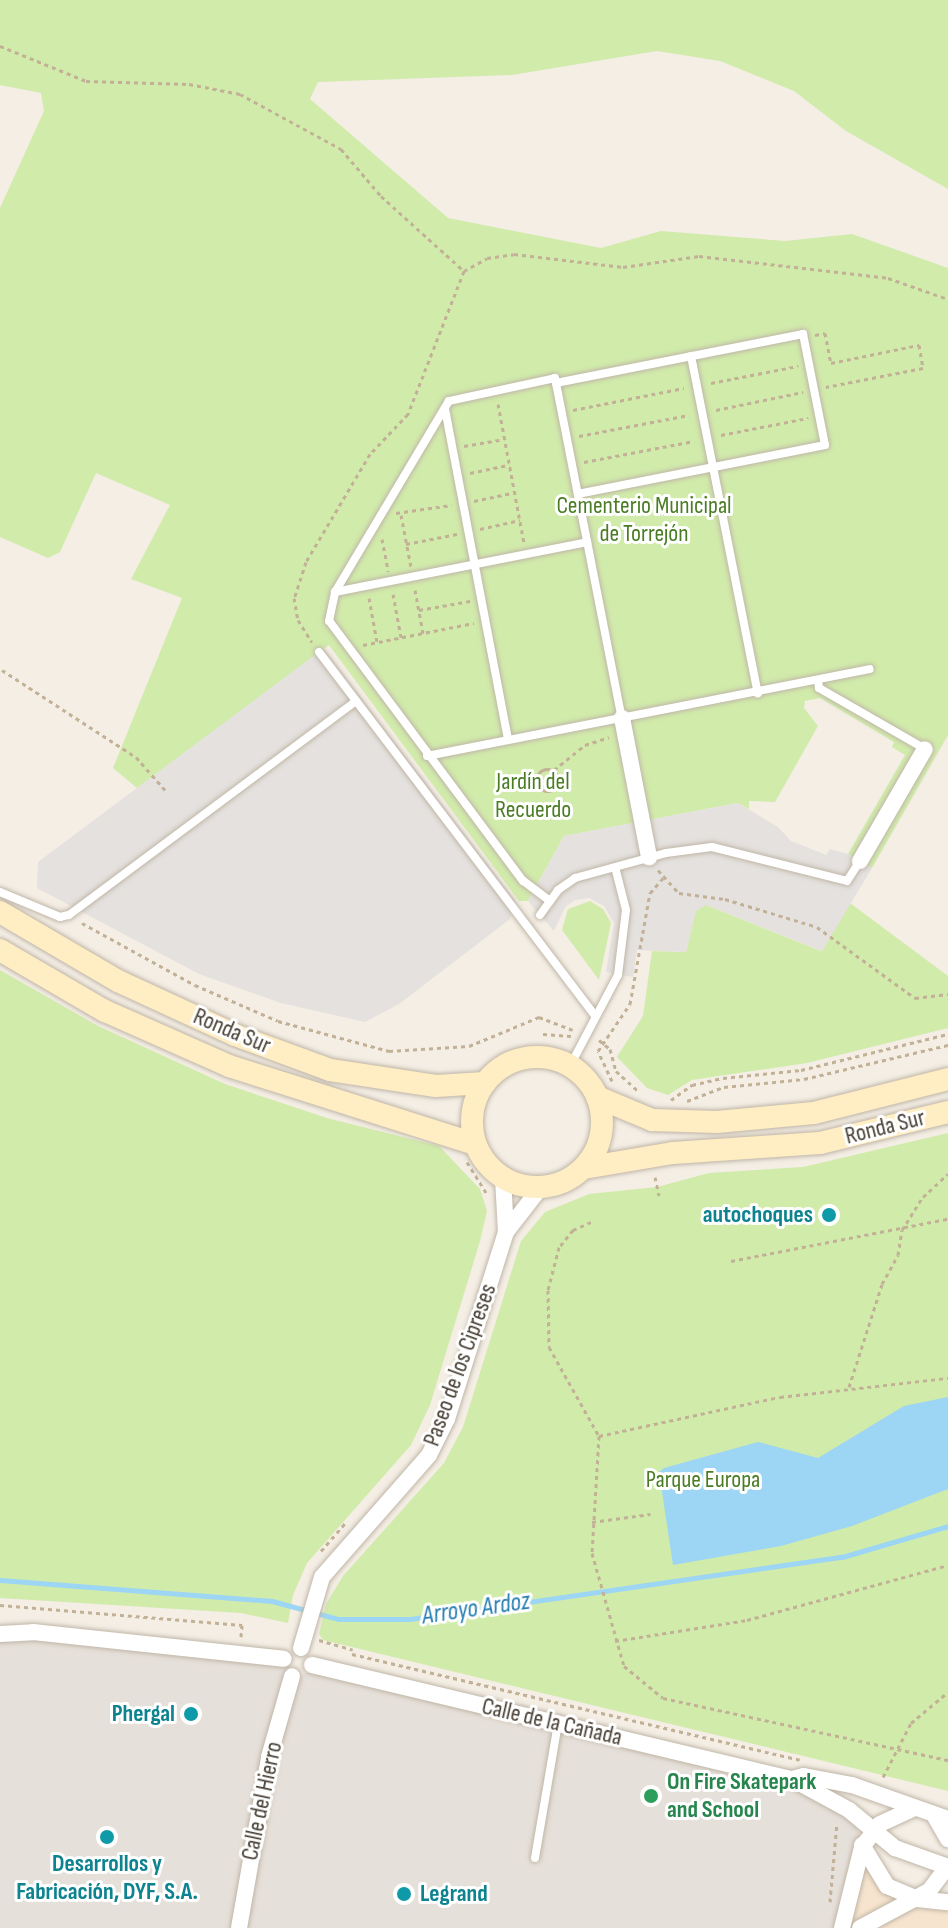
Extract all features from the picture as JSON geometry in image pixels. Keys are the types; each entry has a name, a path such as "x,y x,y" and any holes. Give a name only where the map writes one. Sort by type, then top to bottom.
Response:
{"main road":[{"name":"Ronda Sur","path":"0,912 118,981 235,1035 330,1070 436,1086 485,1083"},
{"name":"Ronda Sur","path":"0,950 105,1011 229,1066 471,1153"},
{"path":"541,1187 503,1178 471,1153 475,1102 485,1083 515,1060 533,1057 570,1066"},
{"name":"Ronda Sur","path":"570,1066 597,1097 652,1120 717,1122 814,1113 948,1079"},
{"path":"584,1168 597,1146 602,1122 597,1097"},
{"name":"Ronda Sur","path":"541,1187 564,1182 584,1168 660,1154 820,1143 948,1112"}],"street":[{"path":"623,726 649,857"},
{"path":"860,861 925,749"},
{"name":"Paseo de los Cipreses","path":"503,1178 506,1232"},
{"name":"Paseo de los Cipreses","path":"301,1648 311,1630 311,1604 334,1559 429,1455 447,1419 506,1232 541,1187"},
{"path":"0,1634 33,1632 284,1659 301,1648 312,1665 304,1675 292,1676 284,1659"},
{"name":"Calle de la Cañada","path":"312,1665 792,1779"},
{"name":"Calle del Hierro","path":"239,1928 269,1757 292,1676"},
{"path":"792,1779 804,1776 852,1785 941,1817 948,1839"},
{"path":"792,1779 922,1861 948,1867"},
{"path":"842,1928 862,1847 872,1832 893,1815 914,1808"},
{"path":"840,1812 877,1877 917,1899 948,1902"},
{"path":"860,1928 887,1911 917,1899 948,1867"}],"lane":[{"path":"556,383 804,337 825,445 578,494"},
{"path":"691,356 758,693"},
{"path":"550,901 523,881 349,653 329,621 335,592 444,408 459,396 555,378 623,726"},
{"path":"444,408 508,739"},
{"path":"335,592 587,542"},
{"path":"319,652 595,1016"},
{"path":"427,756 508,739 623,726 870,669"},
{"path":"818,680 819,688 925,749"},
{"path":"0,892 60,917 69,915 356,701"},
{"path":"540,915 575,878 649,857 712,847 847,881 860,861"},
{"path":"570,1066 595,1016 611,997 626,933 615,867"},
{"path":"535,1858 558,1723"}],"path":[{"path":"0,46 86,81 189,84 240,94 341,149 381,196 464,271"},
{"path":"319,652 298,620 294,598 306,562 370,454 408,414 464,271 487,258 514,254 623,267 699,256 888,278 948,299"},
{"path":"804,337 825,333 831,363 919,345 923,368 830,386"},
{"path":"496,389 526,554"},
{"path":"452,449 505,439"},
{"path":"457,476 509,465"},
{"path":"367,586 377,642"},
{"path":"419,610 481,599"},
{"path":"349,653 377,642 485,621"},
{"path":"2,670 136,757 166,791"},
{"path":"554,770 556,787 540,789 538,773 554,770 585,745 623,726"},
{"path":"649,857 663,878 679,893 725,899 817,927 915,998 935,999 948,994"},
{"path":"621,1089 599,1062 604,1043 630,1004 650,893 663,878"},
{"path":"69,915 195,985 278,1021 389,1051 469,1046 539,1017 588,1034 604,1043 611,1064 640,1094"},
{"path":"660,1101 723,1078 801,1070 948,1034"},
{"path":"685,1102 724,1087 804,1079 948,1045"},
{"path":"681,1109 690,1109"},
{"path":"471,1153 491,1204"},
{"path":"848,1388 882,1284 898,1255 902,1230 923,1197 948,1174"},
{"path":"655,1177 659,1196"},
{"path":"731,1261 948,1219"},
{"path":"591,1222 573,1230 559,1247 548,1290 549,1347 599,1436 592,1553 615,1641 634,1678 663,1698 896,1745 948,1760"},
{"path":"599,1436 780,1397 948,1378"},
{"path":"592,1522 650,1514"},
{"path":"319,1555 347,1521"},
{"path":"615,1641 747,1620 948,1565"},
{"path":"0,1605 242,1625 240,1641"},
{"path":"311,1630 322,1644 352,1652 808,1762"},
{"path":"883,1777 896,1745 911,1723 948,1692"},
{"path":"828,1914 840,1812"}],"shaded area":[{"path":"324,648 515,900 510,919 399,1004 365,1022 281,1003 199,974 37,888 38,862"},
{"path":"738,803 778,827 791,841 826,855 830,849 848,854 872,868 822,951 706,905 696,911 686,952 637,950 633,977 606,972 614,923 604,906 589,898 575,900 565,907 554,931 528,901 564,836"},
{"path":"0,1634 284,1664 299,1677 310,1670 792,1779 849,1810 858,1830 862,1847 842,1928 0,1928"},
{"path":"862,1847 877,1877 948,1902 948,1928 842,1928"}],"green space":[{"path":"0,0 948,0 948,189 846,131 794,91 720,61 657,51 512,75 318,82 310,99 448,218 601,248 661,231 785,241 852,234 948,268 948,735 872,868 848,854 905,755 892,747 894,742 820,698 805,701 804,708 818,726 775,802 749,801 749,809 738,803 564,836 528,901 519,901 329,645 137,788 113,768 182,598 131,579 170,505 96,473 60,552 48,558 0,537 0,208 44,111 41,93 0,85"},
{"path":"590,901 603,909 611,923 599,980 562,930 568,909"},
{"path":"850,903 948,976 948,1028 807,1063 692,1080 668,1095 647,1088 617,1057 643,1016 652,951 686,952 696,910 706,905 821,951"},
{"path":"0,970 98,1026 225,1084 327,1118 439,1146 480,1189 487,1211 430,1405 411,1445 307,1563 293,1595 288,1623 241,1613 0,1598"},
{"name":"Parque Europa","path":"948,1133 948,1791 323,1640 319,1634 326,1604 343,1576 444,1463 463,1427 521,1241 545,1212 589,1194 657,1187 709,1173 803,1167"}],"water":[{"path":"948,1397 948,1489 852,1526 781,1546 673,1565 659,1472 664,1468 758,1442 818,1458 904,1406"}],"waterway":[{"name":"Arroyo Ardoz","path":"0,1580 272,1601 338,1619 410,1619 842,1557 948,1526"}],"place":[{"name":"autochoques","path":"829,1215"},
{"name":"Phergal","path":"191,1714"},
{"name":"On Fire Skatepark and School","path":"651,1796"},
{"name":"Desarrollos y Fabricación, DYF, S.A.","path":"107,1837"},
{"name":"Legrand","path":"404,1894"}],"park label":[{"name":"Cementerio Municipal de Torrejón","path":"644,520"},
{"name":"Jardín del Recuerdo","path":"533,796"}]}
